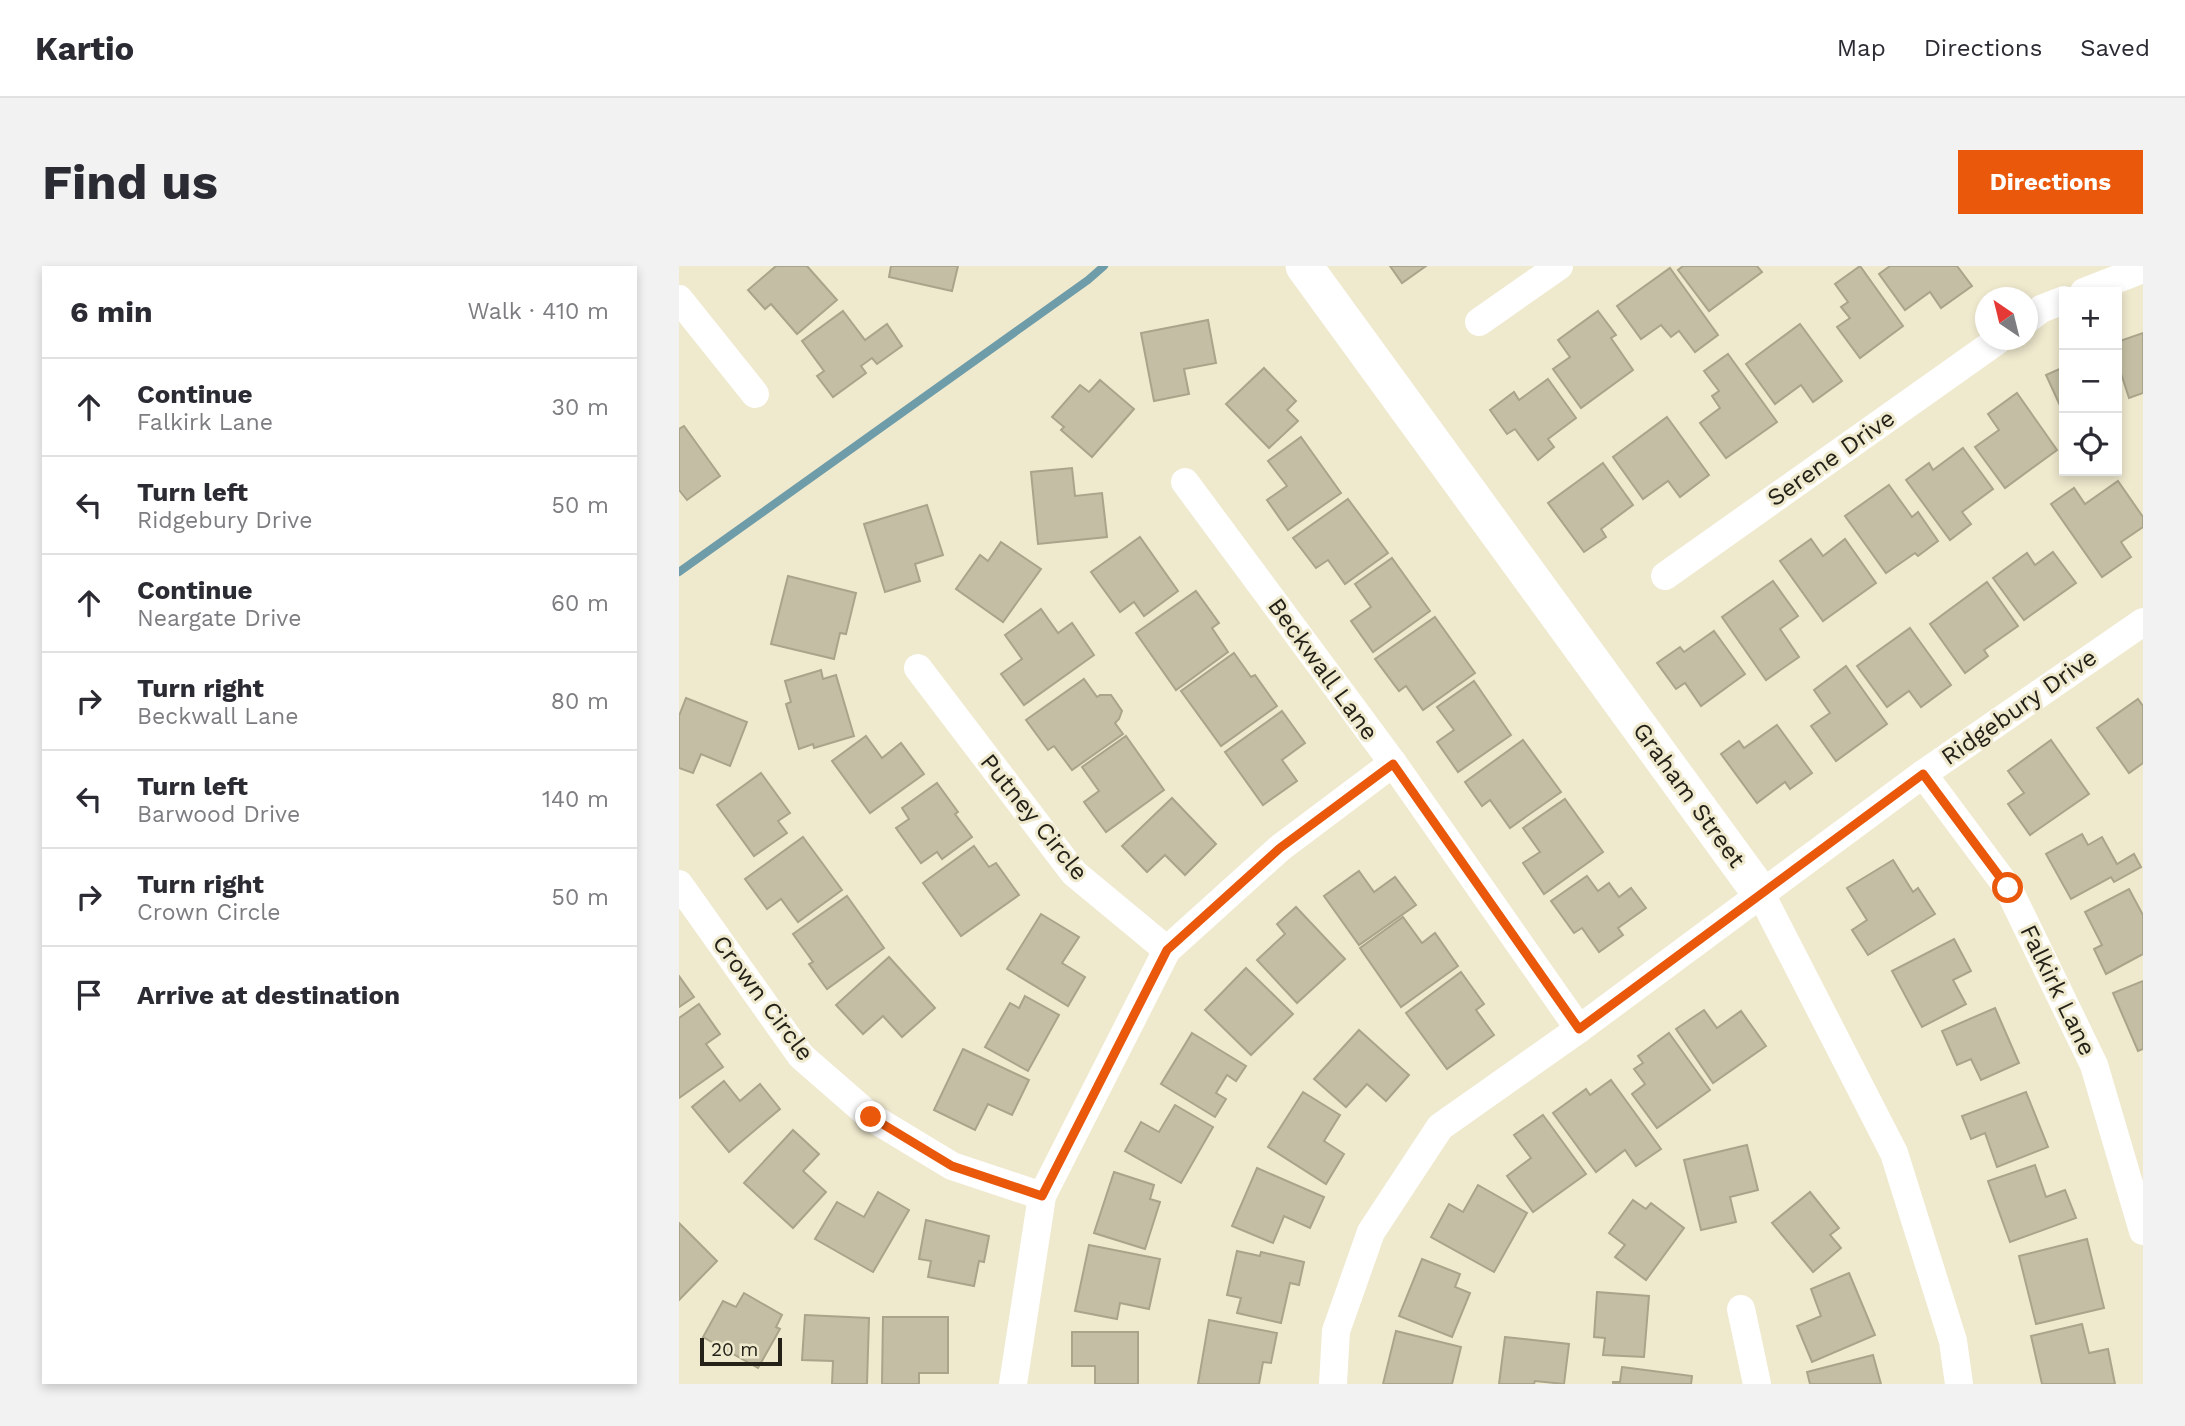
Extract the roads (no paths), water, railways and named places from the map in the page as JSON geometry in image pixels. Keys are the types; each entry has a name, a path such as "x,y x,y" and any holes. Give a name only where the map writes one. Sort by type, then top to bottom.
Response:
{"street":[{"name":"Graham Street","path":"1304,266 1761,894 1894,1153 1952,1341 1959,1384"},
{"path":"1479,322 1559,266"},
{"path":"2097,287 2143,269"},
{"path":"679,299 755,394"},
{"path":"2038,311 2059,302"},
{"name":"Serene Drive","path":"1665,576 1984,350"},
{"name":"Beckwall Lane","path":"1185,482 1393,764 1579,1029"},
{"name":"Ridgebury Drive","path":"1333,1384 1336,1331 1371,1232 1440,1127 1579,1029 1923,774 2143,622"},
{"name":"Putney Circle","path":"918,668 1074,873 1167,950"},
{"path":"1013,1384 1042,1196 1167,950 1280,848 1393,764"},
{"name":"Falkirk Lane","path":"1923,774 2008,888 2094,1065 2143,1231"},
{"name":"Crown Circle","path":"679,884 801,1056 871,1117 952,1166 1042,1196"},
{"path":"1741,1309 1757,1384"}],"waterway":[{"path":"679,572 1104,266"}]}
